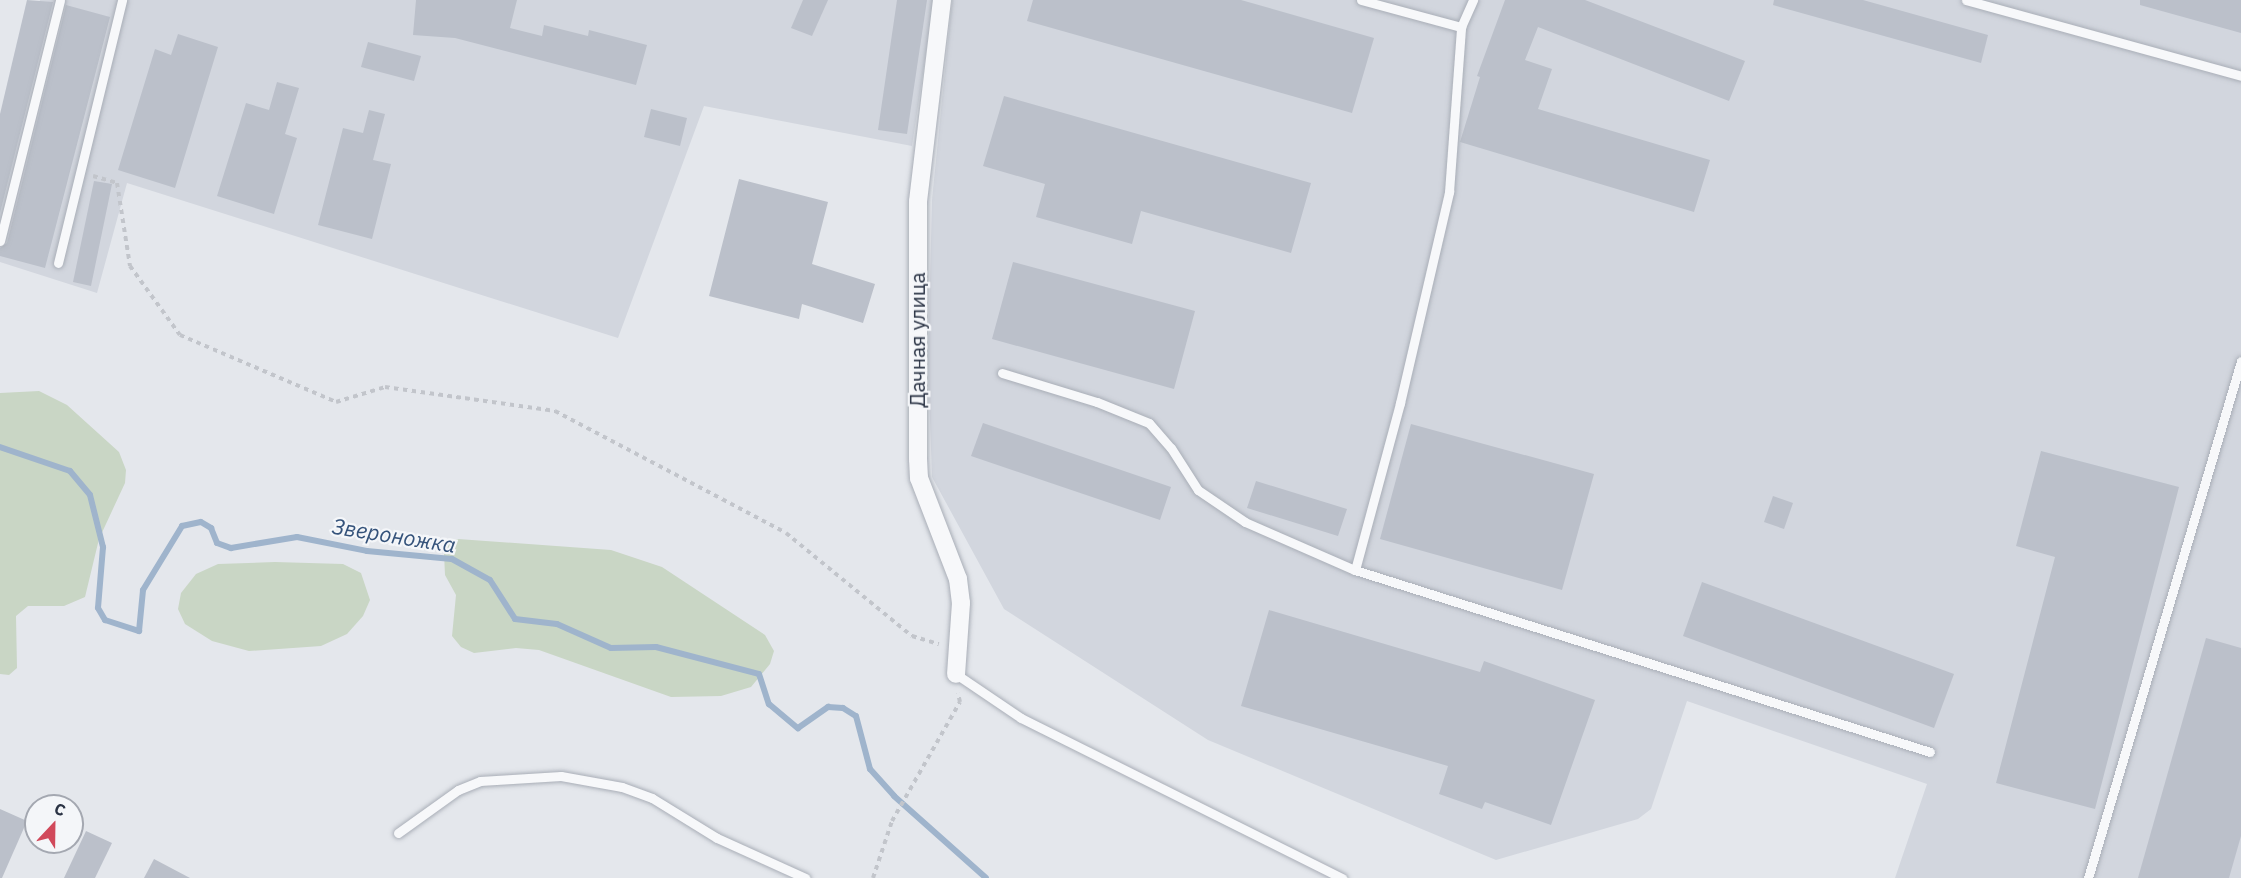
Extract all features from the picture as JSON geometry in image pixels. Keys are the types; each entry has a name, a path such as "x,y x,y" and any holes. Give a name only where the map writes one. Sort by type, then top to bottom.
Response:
{"street":[{"name":"Дачная улица","path":"942,0 918,202 918,459 919,478 958,579 961,603 956,674"}],"lane":[{"path":"0,241 60,0"},
{"path":"58,262 122,0"},
{"path":"1361,0 1461,27"},
{"path":"1355,570 1400,403 1449,192 1461,27 1473,0"},
{"path":"1966,0 2241,76"},
{"path":"2088,878 2241,361"},
{"path":"1002,373 1097,402 1149,423 1171,448 1198,490 1245,522 1355,570 1929,752"},
{"path":"956,674 1021,718 1342,878"},
{"path":"398,833 458,790 480,781 561,776 622,787 652,798 717,838 805,878"}],"path":[{"path":"80,173 117,183 129,266 180,335 336,402 386,387 555,411 786,533 912,636 957,650"},
{"path":"873,878 892,821 908,788 929,761 960,702 956,674"}],"shaded area":[{"path":"40,0 934,0 912,146 704,106 618,338 127,183 97,293 0,262 0,120"},
{"path":"952,0 2241,0 2241,878 1895,878 1927,784 1687,701 1651,809 1638,819 1496,860 1208,740 1004,609 932,477 928,364 932,200"}],"green space":[{"path":"39,391 67,405 119,452 126,470 125,483 99,539 85,597 64,606 28,606 16,616 17,668 9,675 0,674 0,393"},
{"path":"458,539 611,550 662,567 765,635 774,651 770,664 751,687 721,696 671,697 539,650 516,648 474,653 461,647 452,636 456,595 445,575 444,553 449,541"},
{"path":"275,562 343,564 361,573 370,600 363,616 347,634 321,646 249,651 212,641 185,624 178,609 181,593 196,574 218,564"}],"building":[{"path":"27,0 53,2 0,213 0,114"},
{"path":"416,0 517,0 510,28 542,36 544,25 588,36 589,30 647,45 636,85 455,38 413,35"},
{"path":"803,0 828,0 812,36 791,28"},
{"path":"897,0 927,0 907,134 878,130"},
{"path":"1033,0 1241,0 1374,38 1352,113 1027,21"},
{"path":"1505,0 1585,0 1745,61 1729,101 1538,27 1525,60 1552,69 1538,109 1710,160 1694,212 1460,142 1480,77 1477,76"},
{"path":"1774,0 1863,0 1988,35 1981,63 1773,5"},
{"path":"2140,0 2241,0 2241,33 2140,5"},
{"path":"66,5 110,17 45,268 0,256 0,248 7,243"},
{"path":"178,34 218,47 175,188 118,170 155,49 171,55"},
{"path":"368,42 421,56 414,81 361,67"},
{"path":"277,82 299,88 285,134 297,138 274,214 217,196 246,103 269,110"},
{"path":"1004,96 1311,183 1291,253 1141,211 1132,244 1036,217 1045,184 983,166"},
{"path":"651,109 687,118 680,146 644,137"},
{"path":"369,110 385,114 373,160 391,164 372,239 318,225 343,128 363,133"},
{"path":"739,179 828,202 812,264 875,284 863,323 802,304 799,319 709,296"},
{"path":"94,181 112,184 91,286 73,282"},
{"path":"1013,262 1195,311 1174,389 992,339"},
{"path":"983,423 1171,487 1160,520 971,456"},
{"path":"1411,424 1594,474 1562,590 1380,539"},
{"path":"2041,451 2179,487 2095,809 1996,783 2055,557 2016,546"},
{"path":"1256,481 1347,509 1338,536 1247,508"},
{"path":"1773,496 1793,503 1784,529 1764,522"},
{"path":"1702,582 1954,674 1934,728 1683,636"},
{"path":"1269,610 1480,672 1484,661 1595,700 1551,825 1485,802 1482,809 1439,794 1448,766 1241,706"},
{"path":"2206,638 2241,648 2241,836 2229,878 2138,878"},
{"path":"0,809 24,820 24,828 2,878 0,878"},
{"path":"86,831 112,843 95,878 64,878 75,854 84,854"},
{"path":"154,859 190,878 144,878"}],"waterway":[{"name":"Звероножка","path":"0,447 70,471 90,495 103,547 98,608 105,620 139,631 143,590 182,526 201,522 211,528 217,543 231,548 297,537 367,551 452,559 490,580 515,619 557,624 611,648 656,647 759,674 769,704 798,728 828,707 843,708 856,716 870,769 894,796 986,878"}]}
